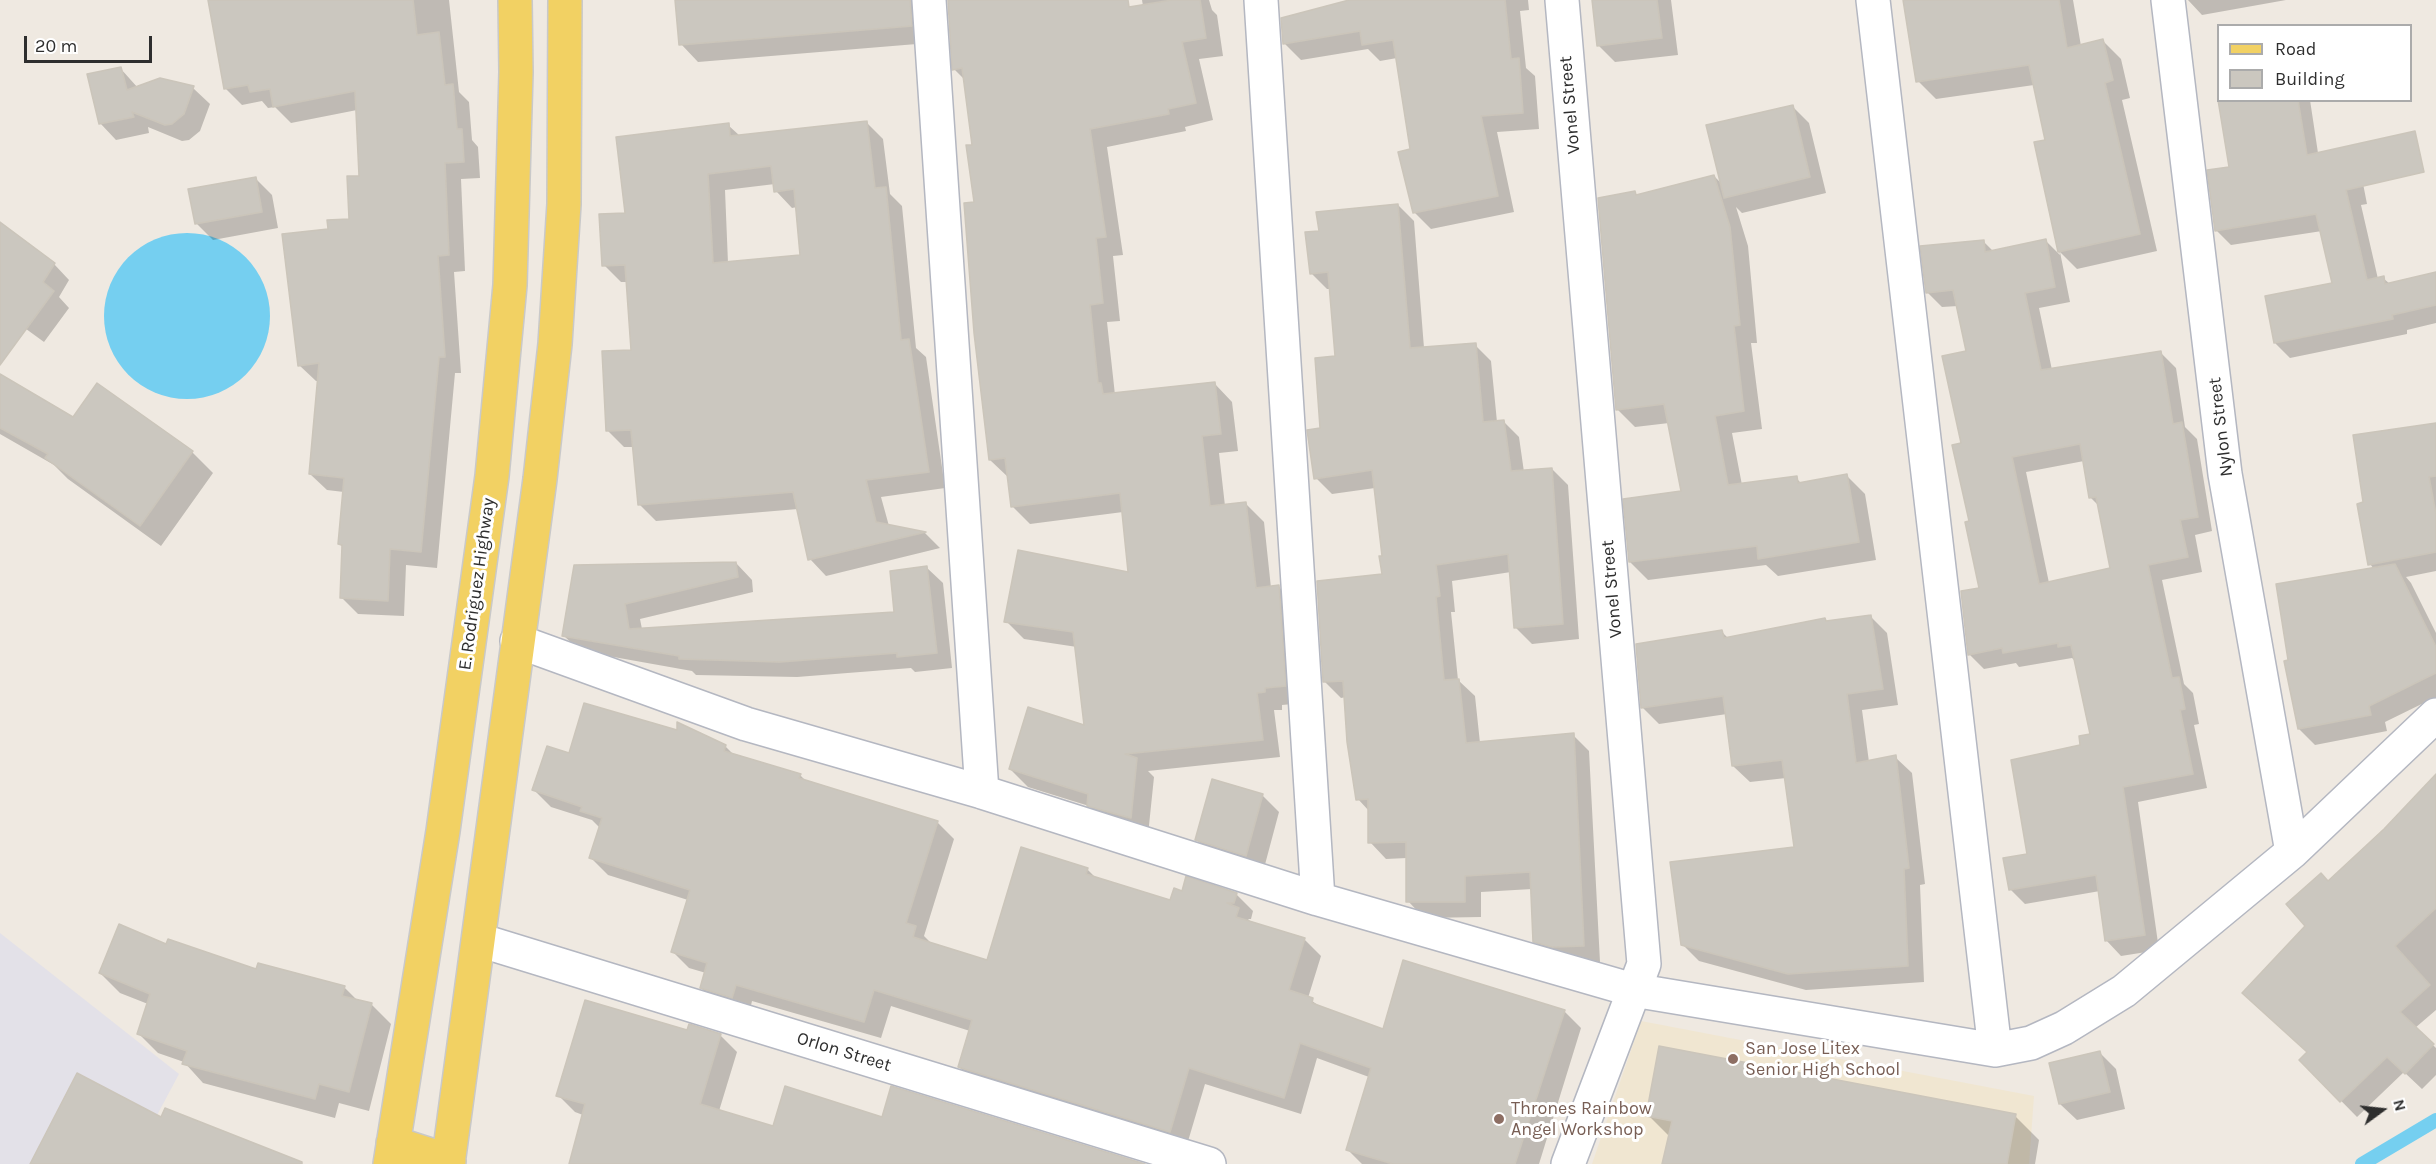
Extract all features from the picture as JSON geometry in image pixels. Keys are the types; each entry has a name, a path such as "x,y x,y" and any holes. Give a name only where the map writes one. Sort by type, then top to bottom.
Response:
{"main road":[{"name":"E. Rodriguez Highway","path":"392,1153 443,831 492,477 510,285 516,72 515,0"},
{"path":"392,1153 448,1162 540,479 555,344 564,204 565,0"},
{"path":"492,477 540,479"}],"street":[{"path":"929,0 982,792"},
{"path":"1261,0 1318,899"},
{"name":"Vonel Street","path":"1562,0 1644,954 1644,964 1568,1164"},
{"path":"1873,0 1995,1050"},
{"name":"Nylon Street","path":"2168,0 2226,474 2292,852"},
{"path":"517,641 746,724 982,792 1318,899 1633,990 1995,1050 2031,1043 2064,1028 2124,991 2292,852 2436,716"},
{"name":"Orlon Street","path":"479,940 1209,1164"}],"shaded area":[{"path":"0,933 179,1074 131,1164 0,1164"},
{"name":"San Jose Litex Senior High School","path":"1641,1021 2034,1096 2029,1164 1592,1164"}],"water":[{"path":"187,233 203,234 219,239 246,257 264,284 269,300 269,332 264,348 246,375 219,393 203,398 187,399 171,398 155,393 128,375 110,348 105,332 104,316 105,300 110,284 128,257 155,239 171,234"}],"building":[{"path":"208,0 413,0 417,35 439,32 445,85 453,84 457,129 462,129 464,162 445,163 449,255 438,256 445,357 439,357 421,552 390,549 388,601 340,598 342,545 338,544 344,478 309,474 319,363 298,366 282,234 328,229 327,220 349,219 347,176 359,176 355,91 273,107 270,89 250,92 248,85 224,89"},
{"path":"675,0 910,0 912,26 679,45"},
{"path":"948,0 1128,0 1129,7 1172,0 1200,0 1206,38 1182,42 1196,103 1168,109 1169,114 1090,129 1106,237 1096,238 1103,303 1090,305 1098,383 1101,383 1103,394 1215,382 1221,434 1202,436 1210,506 1246,502 1256,588 1279,585 1286,686 1265,688 1265,692 1257,693 1263,740 1125,754 1137,758 1131,818 1087,806 1088,794 1009,769 1028,707 1084,725 1073,632 1004,622 1018,550 1128,572 1120,493 1011,507 1005,458 989,460 974,333 964,203 974,202 966,145 972,145 962,68 952,70"},
{"path":"1349,0 1505,0 1511,59 1519,58 1523,113 1481,116 1498,196 1413,213 1398,152 1410,149 1393,40 1362,45 1360,31 1283,44 1281,18"},
{"path":"1592,0 1657,0 1662,38 1597,46"},
{"path":"1903,0 2059,0 2067,48 2103,39 2113,80 2105,83 2140,234 2058,252 2034,142 2045,140 2029,65 1916,82"},
{"path":"121,67 127,90 160,78 194,86 184,114 172,124 165,125 132,112 134,117 99,124 87,74"},
{"path":"2218,102 2298,102 2307,155 2415,131 2424,172 2346,190 2367,280 2384,276 2385,284 2436,272 2436,305 2392,315 2393,319 2274,343 2265,296 2332,283 2316,214 2215,231 2207,170 2229,167"},
{"path":"1793,105 1810,177 1724,198 1706,125"},
{"path":"867,121 875,188 886,187 901,340 909,339 929,472 866,480 876,522 926,532 808,560 793,492 638,505 631,430 606,431 602,351 631,350 625,265 602,266 599,214 625,213 616,137 729,123 730,136","holes":["771,166 774,192 794,189 800,255 713,263 708,174"]},
{"path":"1714,175 1730,227 1740,325 1734,326 1744,411 1715,416 1728,485 1797,476 1798,483 1847,474 1859,542 1758,559 1757,546 1629,562 1623,499 1681,491 1664,404 1616,410 1598,198 1635,191 1636,195"},
{"path":"256,177 262,212 195,224 188,189"},
{"path":"1398,204 1410,348 1476,343 1483,422 1504,420 1511,471 1552,468 1563,624 1514,628 1508,554 1436,565 1440,596 1436,597 1444,680 1459,679 1466,743 1574,733 1584,946 1552,947 1533,942 1530,872 1465,876 1465,902 1406,902 1406,842 1368,843 1368,799 1356,800 1347,742 1343,681 1323,682 1317,581 1382,574 1379,556 1382,556 1372,470 1314,479 1307,430 1320,428 1315,358 1335,356 1328,272 1310,274 1305,232 1319,231 1316,212"},
{"path":"0,222 55,263 43,282 54,291 0,365"},
{"path":"2046,239 2055,287 2025,293 2041,370 2161,351 2173,424 2182,422 2198,517 2180,520 2188,557 2148,565 2172,678 2179,677 2185,709 2180,710 2193,774 2123,787 2145,935 2105,941 2096,875 2009,890 2003,858 2027,854 2011,760 2080,745 2079,736 2090,734 2071,645 2058,647 2058,643 2003,653 2002,648 1968,655 1961,591 1979,588 1965,522 1969,521 1952,445 1961,443 1942,356 1966,351 1953,290 1926,293 1920,246 1984,240 1985,252","holes":["2080,444 2089,498 2096,497 2110,568 2039,584 2012,457"]},
{"path":"0,374 73,417 97,383 193,451 140,526 45,458 48,454 0,428"},
{"path":"2436,423 2436,476 2429,477 2436,514 2436,552 2368,565 2357,504 2363,502 2353,435"},
{"path":"736,562 738,577 625,604 629,629 894,612 890,571 927,566 937,653 897,657 897,653 780,662 679,659 679,656 562,636 574,565"},
{"path":"2395,564 2436,647 2436,673 2369,706 2371,715 2298,729 2284,661 2288,660 2276,584"},
{"path":"1871,615 1883,689 1847,694 1856,763 1896,755 1909,868 1904,869 1908,966 1788,974 1681,945 1670,862 1794,847 1782,760 1732,766 1723,696 1641,708 1636,644 1722,630 1724,638 1825,618 1826,621"},
{"path":"584,703 677,730 677,722 726,745 724,751 801,774 799,778 938,821 906,923 916,926 913,937 987,960 1021,847 1088,868 1086,874 1170,900 1174,888 1182,891 1186,876 1237,893 1234,903 1227,903 1239,908 1236,917 1305,938 1289,990 1313,998 1312,1003 1383,1029 1403,960 1565,1010 1515,1164 1393,1164 1346,1150 1371,1068 1300,1043 1284,1098 1189,1068 1170,1132 958,1067 972,1020 874,990 864,1022 736,985 732,998 700,988 707,963 671,952 690,890 589,858 602,818 580,811 582,807 532,790 547,746 569,753"},
{"path":"2436,774 2436,908 2395,946 2430,985 2400,1012 2434,1044 2405,1074 2387,1057 2340,1102 2299,1060 2307,1052 2242,993 2305,926 2286,904 2321,873 2328,881 2384,829"},
{"path":"1212,779 1263,794 1246,856 1195,840"},
{"path":"119,924 166,944 168,939 256,969 258,963 345,986 342,996 372,1003 349,1092 319,1084 315,1099 182,1064 187,1051 137,1034 150,994 99,973"},
{"path":"585,1000 687,1030 689,1024 721,1034 700,1104 773,1126 785,1086 882,1117 891,1086 1145,1164 569,1164 585,1104 556,1096"},
{"name":"San Jose Litex Senior High School","path":"1659,1046 2016,1114 2007,1164 1662,1164 1672,1121 1646,1116"},
{"path":"2100,1051 2110,1092 2059,1104 2049,1063"},
{"path":"77,1073 161,1117 165,1108 302,1162 302,1164 30,1164"}],"waterway":[{"path":"2362,1164 2436,1120"}],"place":[{"name":"San Jose Litex Senior High School","path":"1733,1059"},
{"name":"Thrones Rainbow Angel Workshop","path":"1499,1119"}]}
